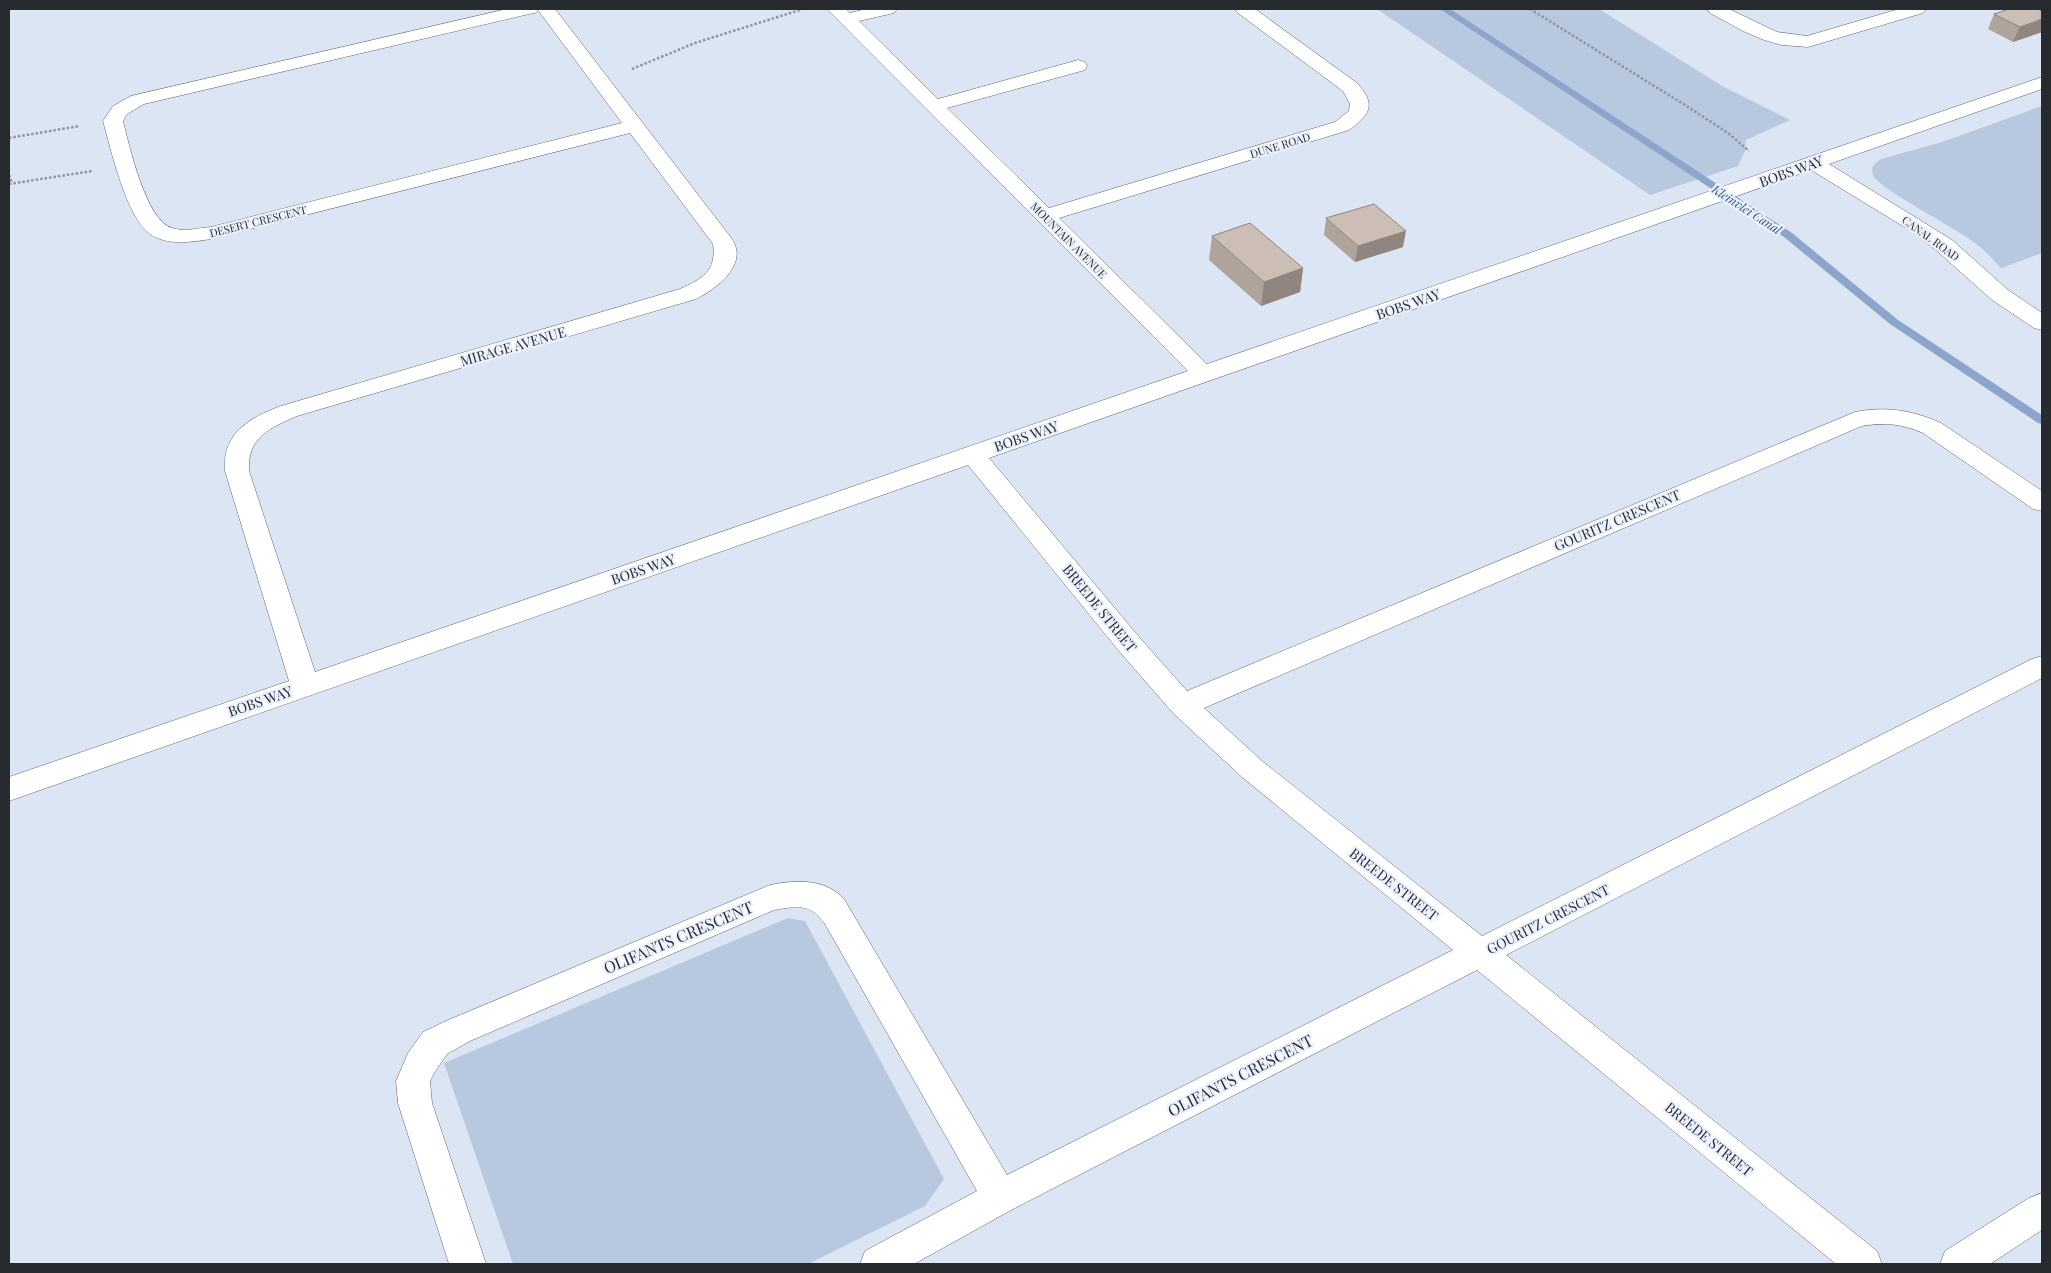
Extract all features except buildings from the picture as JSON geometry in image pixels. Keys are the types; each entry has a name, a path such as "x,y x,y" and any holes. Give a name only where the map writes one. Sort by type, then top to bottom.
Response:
{"street":[{"path":"113,121 120,110 138,100 167,92 529,9"},
{"name":"MIRAGE AVENUE","path":"305,686 234,460 237,449 245,437 257,427 289,411 688,294 710,282 725,265 727,254 724,244 546,9"},
{"name":"MOUNTAIN AVENUE","path":"841,14 888,9"},
{"name":"DUNE ROAD","path":"1044,216 1342,126 1360,111 1358,95 1244,9"},
{"path":"1716,9 1758,33 1790,42 1808,42 1917,9"},
{"name":"MOUNTAIN AVENUE","path":"841,14 1204,374"},
{"path":"934,106 1078,66"},
{"name":"BOBS WAY","path":"9,788 2042,83"},
{"name":"DESERT CRESCENT","path":"113,121 126,166 147,220 157,230 172,235 211,233 634,126"},
{"name":"CANAL ROAD","path":"1813,163 1944,245 2000,295 2042,323"},
{"name":"GOURITZ CRESCENT","path":"1183,705 1854,420 1873,415 1914,419 1932,428 2042,503"},
{"name":"BREEDE STREET","path":"973,455 1129,644 1183,705 1252,769 1864,1264"},
{"name":"GOURITZ CRESCENT","path":"1481,953 2042,666"},
{"name":"OLIFANTS CRESCENT","path":"468,1264 415,1103 413,1081 420,1064 435,1043 458,1031 770,898 794,893 810,894 828,903 844,927 1000,1198"},
{"name":"OLIFANTS CRESCENT","path":"878,1264 1000,1198 1481,953"},
{"path":"1958,1264 2042,1210"}],"path":[{"path":"602,84 665,53 754,23 805,9"},
{"path":"1530,9 1728,133 1744,145 1753,155"},
{"path":"9,138 113,121"},
{"path":"9,175 10,184 126,166"}],"shaded area":[{"path":"1377,9 1599,9 1722,86 1790,120 1746,140 1745,151 1738,166 1650,195"},
{"path":"2042,106 2042,253 2001,268 1985,251 1969,239 1889,190 1873,175 1873,167 1881,159 1942,142"},
{"path":"788,918 805,921 944,1179 925,1206 808,1264 513,1264 444,1063"}],"waterway":[{"name":"Kleinvlei Canal","path":"1444,9 1788,235 1894,322 2042,420"}]}
